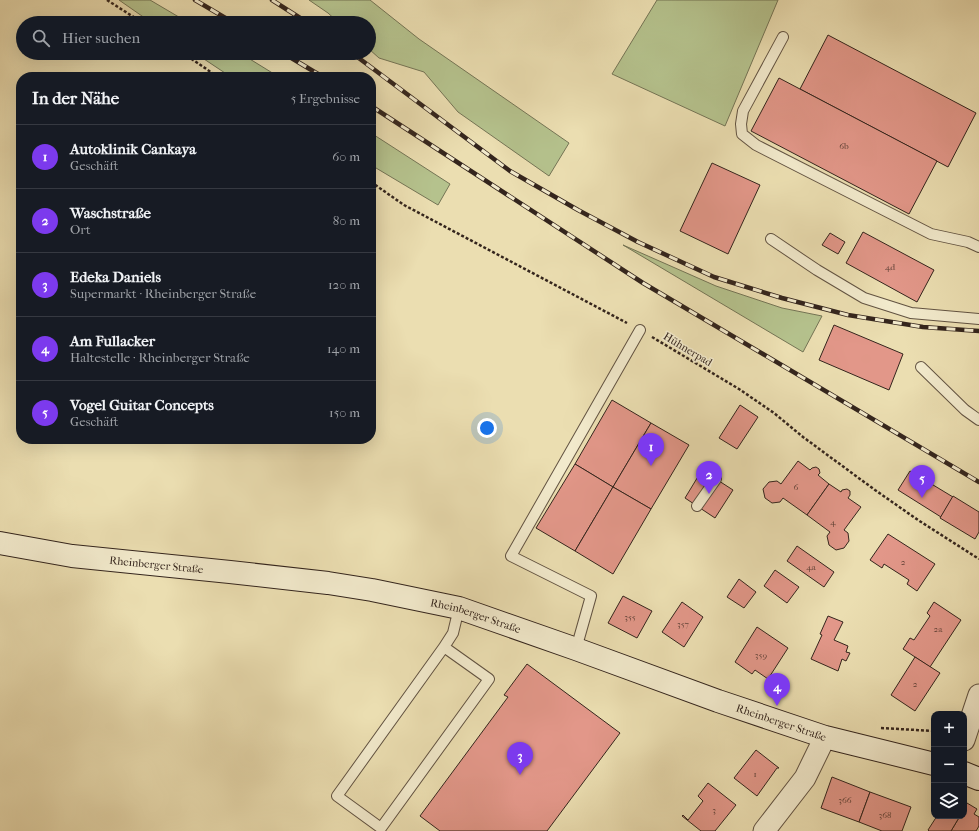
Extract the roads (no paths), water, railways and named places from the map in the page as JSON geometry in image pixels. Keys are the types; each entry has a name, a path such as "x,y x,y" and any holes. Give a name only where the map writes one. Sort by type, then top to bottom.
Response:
{"main road":[{"name":"Rheinberger Straße","path":"0,543 72,556 328,583 372,590 459,608 718,701 825,737 931,763"},
{"path":"967,774 979,779"}],"street":[{"path":"967,731 979,695"},
{"path":"764,831 805,778 825,737"}],"lane":[{"path":"782,37 743,111 741,124 742,134 756,145 931,234 968,242 979,247"},
{"path":"770,239 817,270 864,298 912,313 979,319"},
{"path":"576,649 591,596 511,556 640,330"},
{"path":"921,367 965,410 979,420"},
{"path":"697,506 716,480"},
{"path":"444,647 489,679 382,829 337,796 444,647 452,633 459,608"}],"railway":[{"path":"195,0 222,16"},
{"path":"272,0 297,16"},
{"path":"295,60 315,72"},
{"path":"361,60 510,171 638,242 714,277 782,298 848,315 923,327 979,331"},
{"path":"376,109 643,283 979,482"}],"place":[{"name":"Autoklinik Cankaya","path":"651,466"},
{"name":"Waschstraße","path":"709,494"},
{"name":"Vogel Guitar Concepts","path":"922,498"},
{"name":"Am Fullacker","path":"777,706"},
{"name":"Edeka Daniels","path":"520,775"}]}
